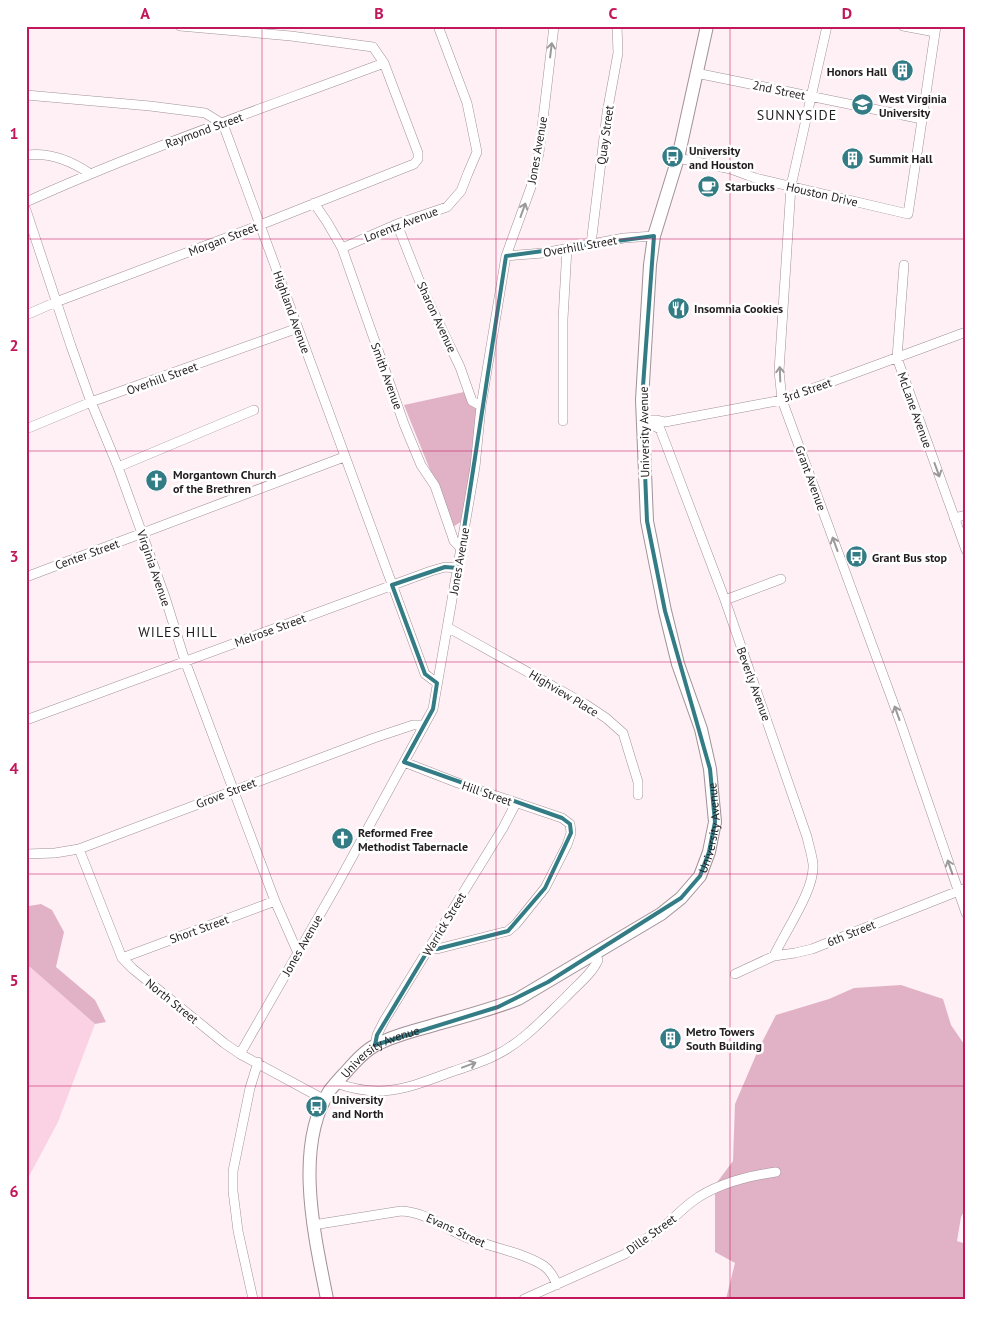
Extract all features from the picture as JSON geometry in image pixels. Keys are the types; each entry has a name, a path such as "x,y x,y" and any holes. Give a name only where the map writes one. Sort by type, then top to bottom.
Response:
{"street":[{"path":"180,26 362,44 373,47 384,63"},
{"name":"Lorentz Avenue","path":"342,248 397,224 447,207 460,191 477,152 467,103 438,26"},
{"name":"Jones Avenue","path":"240,1054 433,709 475,467 481,406 506,256 531,187 539,153 554,26"},
{"name":"Quay Street","path":"591,244 607,113 618,53 617,26"},
{"name":"University Avenue","path":"327,1299 313,1225 310,1193 313,1142 318,1118 325,1100 336,1083 355,1062 375,1045 404,1034 498,1007 518,999 661,914 681,898 700,876 709,852 715,822 710,769 701,729 678,664 649,530 642,420 650,265 654,236 678,158 707,26"},
{"name":"Grant Avenue","path":"827,26 790,186 779,371 782,400 962,890 966,913"},
{"path":"902,26 936,29 922,120"},
{"name":"Raymond Street","path":"26,202 89,173 384,63"},
{"name":"Morgan Street","path":"26,315 414,164 418,159 418,153 384,63"},
{"name":"2nd Street","path":"696,73 922,120"},
{"path":"26,95 205,113 223,124"},
{"name":"Houston Drive","path":"678,158 732,169 755,178 908,214 922,120"},
{"name":"Highland Avenue","path":"223,124 425,674 437,683"},
{"path":"26,155 56,156 74,163 89,173"},
{"name":"Smith Avenue","path":"314,203 342,248 404,424 421,465 436,486 454,540 461,548"},
{"name":"Virginia Avenue","path":"26,210 91,402 118,467 185,661 275,901 298,952"},
{"name":"Sharon Avenue","path":"397,224 423,290 460,367 472,401 481,406"},
{"name":"Overhill Street","path":"506,256 543,253 624,238 654,236"},
{"path":"563,420 562,327 567,248"},
{"name":"McLane Avenue","path":"904,265 897,358 966,550"},
{"name":"Overhill Street","path":"26,428 91,402 298,328"},
{"name":"3rd Street","path":"642,420 666,422 782,400 966,332"},
{"path":"118,467 254,410"},
{"name":"Beverly Avenue","path":"642,420 660,429 725,600 807,837 813,865 811,881 800,907 782,937 774,956"},
{"name":"Center Street","path":"26,577 344,457"},
{"path":"954,518 966,514"},
{"name":"Melrose Street","path":"26,720 392,585 446,567 458,568"},
{"path":"725,600 781,579"},
{"name":"Highview Place","path":"447,627 585,704 606,718 623,734 638,782 638,795"},
{"name":"Grove Street","path":"26,854 55,853 79,849 374,738 414,725 424,725"},
{"name":"Hill Street","path":"404,762 562,818 570,824 571,833 567,845 545,888 508,931 437,950 430,948"},
{"name":"Warrick Street","path":"375,1045 377,1035 503,828 516,803"},
{"name":"North Street","path":"79,849 122,958 133,969 240,1054 258,1062 325,1100"},
{"name":"6th Street","path":"735,974 774,956 795,954 812,949 962,890"},
{"name":"Short Street","path":"122,958 275,901"},
{"path":"336,1083 365,1090 386,1091 403,1089 497,1055 552,1011 595,966 598,960 596,954"},
{"path":"253,1299 238,1230 233,1191 233,1170 250,1088 258,1062"},
{"name":"Dille Street","path":"524,1299 625,1254 639,1242 668,1223 703,1194 744,1178 776,1172"},
{"name":"Evans Street","path":"313,1225 401,1211 412,1212 426,1216 468,1238 544,1265 551,1272 557,1285"}],"highlighted area":[{"path":"654,236 642,400 647,521 665,611 710,769 715,822 709,852 700,876 681,898 548,982 498,1007 375,1045 377,1035 430,947 437,949 508,931 545,888 571,833 570,824 562,818 404,762 433,709 437,683 425,674 392,585 445,567 458,568 506,256"}],"shaded area":[{"path":"464,392 477,408 473,456 462,521 453,527 404,405"},
{"path":"41,904 52,910 64,932 56,967 95,1000 106,1022 95,1024 30,967 26,969 26,909 29,906"},
{"path":"30,967 95,1024 58,1122 26,1182 26,969"},
{"path":"901,985 943,999 951,1025 966,1047 966,1208 961,1217 957,1241 966,1244 966,1299 726,1299 735,1263 715,1252 715,1185 733,1161 735,1104 759,1048 776,1015 829,999 854,988"}],"place":[{"name":"Honors Hall","path":"903,71"},
{"name":"West Virginia University","path":"863,105"},
{"name":"University and Houston","path":"673,157"},
{"name":"Summit Hall","path":"853,158"},
{"name":"Starbucks","path":"709,186"},
{"name":"Insomnia Cookies","path":"678,308"},
{"name":"Morgantown Church of the Brethren","path":"157,481"},
{"name":"Grant Bus stop","path":"856,557"},
{"name":"Reformed Free Methodist Tabernacle","path":"342,839"},
{"name":"Metro Towers South Building","path":"670,1038"},
{"name":"University and North","path":"316,1106"}],"district":[{"name":"SUNNYSIDE","path":"797,115"},
{"name":"WILES HILL","path":"178,632"}]}
